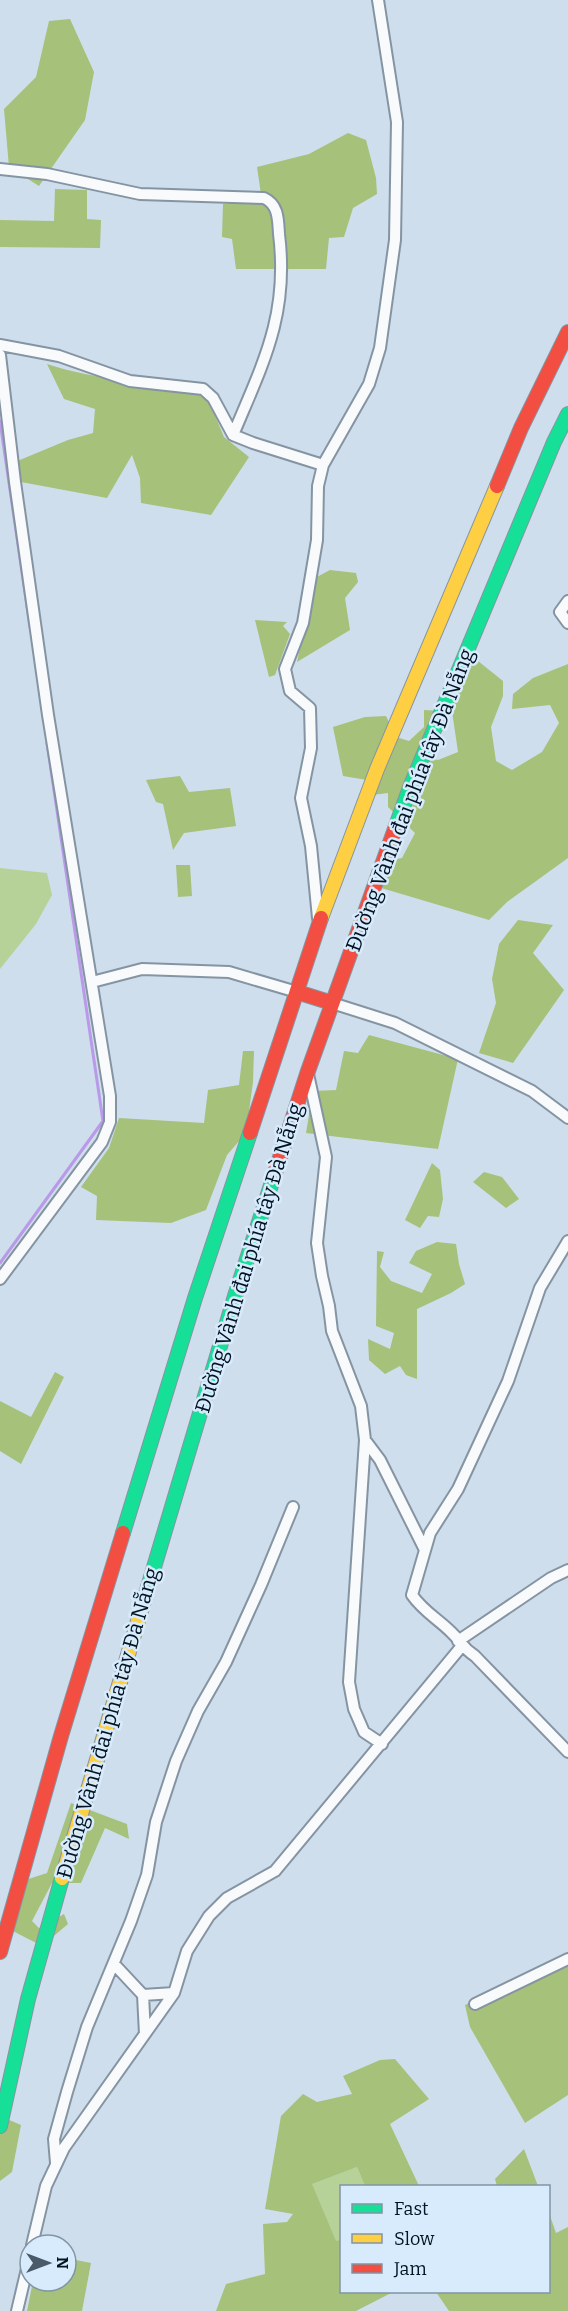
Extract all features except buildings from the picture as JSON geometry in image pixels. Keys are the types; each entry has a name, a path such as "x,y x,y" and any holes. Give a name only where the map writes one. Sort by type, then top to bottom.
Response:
{"main road":[{"name":"Đường Vành đai phía tây Đà Nẵng","path":"0,1952 61,1736 195,1298 319,925 391,736 521,428 568,332"},
{"name":"Đường Vành đai phía tây Đà Nẵng","path":"0,2126 28,1999 98,1753 235,1296 308,1071 411,785 549,453 568,414"},
{"path":"297,992 332,1003"}],"street":[{"path":"319,925 311,846 301,798 312,748 309,708 291,691 285,669 303,623 317,540 318,486 323,465 369,384 380,348 395,240 397,122 378,0"},
{"path":"0,169 47,174 122,191 264,198 272,202 277,211 282,260 279,311 268,349 233,435"},
{"path":"0,345 59,356 130,381 203,389 213,398 233,435 323,465"},
{"path":"0,355 15,482 48,715 110,1096 108,1131 76,1179 0,1279"},
{"path":"568,602 560,612 568,623"},
{"path":"92,982 142,969 229,972 297,992"},
{"path":"332,1003 395,1023 532,1091 567,1115"},
{"path":"308,1071 326,1157 316,1243 332,1331 361,1406 365,1440 349,1682 354,1709 364,1732 382,1744"},
{"path":"568,1241 540,1288 508,1382 458,1489 430,1533 412,1595 422,1608 452,1633 460,1644 475,1656 568,1752"},
{"path":"365,1440 385,1469 425,1550"},
{"path":"56,2165 54,2139 67,2092 87,2027 114,1964 147,1875 156,1822 176,1761 198,1711 226,1662 293,1507"},
{"path":"35,2233 46,2187 64,2148 174,1993 187,1951 209,1916 227,1898 275,1871 382,1744 460,1644 551,1578 568,1570"},
{"path":"475,2004 568,1959"},
{"path":"114,1964 143,1995 145,2035"},
{"path":"143,1995 174,1993"},
{"path":"17,2311 21,2293"}],"green space":[{"path":"70,19 94,72 85,120 39,186 9,167 4,109 36,77 49,21"},
{"path":"348,133 366,140 376,178 377,194 353,208 344,237 329,238 326,269 236,269 232,239 222,237 223,204 262,201 257,167 309,154"},
{"path":"55,189 87,190 87,219 101,220 100,248 0,247 0,220 54,221"},
{"path":"47,364 106,378 206,394 224,437 249,457 211,515 141,503 140,478 132,455 107,498 21,482 15,462 68,440 93,433 95,409 64,399"},
{"path":"330,570 356,573 358,582 345,598 350,630 297,662 315,578"},
{"path":"255,620 287,622 283,626 290,634 275,675 269,677"},
{"path":"473,657 503,681 503,696 491,727 496,761 512,770 542,752 559,723 550,705 512,709 513,694 533,678 568,664 568,858 507,902 489,920 378,887 385,861 402,858 415,833 388,807 388,793 365,796 367,780 343,776 333,727 365,717 386,716 396,737 409,741 424,727 424,710 441,711 446,729 420,744 420,755 438,760 458,752 447,677"},
{"path":"180,776 189,792 230,788 236,826 184,833 173,850 163,804 156,802 146,780"},
{"path":"176,865 190,865 192,896 178,897"},
{"path":"0,868 47,873 52,895 36,924 0,969"},
{"path":"518,920 553,925 533,953 564,990 513,1063 479,1053 496,1003 492,979 499,944"},
{"path":"369,1035 458,1059 438,1149 306,1133 313,1091 336,1090 344,1051 358,1053"},
{"path":"243,1051 254,1051 253,1082 246,1133 227,1155 206,1210 171,1223 96,1220 97,1196 81,1187 109,1148 119,1118 204,1123 208,1090 239,1085"},
{"path":"432,1163 440,1170 443,1199 439,1217 428,1216 420,1228 405,1220"},
{"path":"484,1172 502,1177 519,1199 506,1208 473,1182"},
{"path":"437,1242 456,1244 465,1284 417,1309 417,1379 406,1375 400,1366 385,1374 369,1360 368,1339 390,1349 394,1333 376,1326 377,1251 384,1252 380,1267 391,1281 422,1293 432,1274 409,1263 416,1251"},
{"path":"55,1372 64,1377 21,1464 0,1451 0,1401 31,1417"},
{"path":"71,1803 127,1824 129,1839 105,1828 81,1883 52,1883 32,1921 39,1928 64,1914 68,1924 42,1946 5,1927 16,1883 47,1873"},
{"path":"568,1954 568,2095 525,2123 470,2027 465,2005"},
{"path":"395,2059 429,2099 390,2124 419,2185 365,2185 357,2167 312,2184 336,2241 340,2240 340,2293 391,2293 356,2311 216,2311 226,2284 265,2274 263,2224 287,2222 293,2214 265,2209 281,2116 303,2094 317,2102 352,2094 343,2076 380,2060"},
{"path":"0,2116 21,2125 12,2172 0,2181"},
{"path":"524,2149 538,2185 497,2185 495,2179"},
{"path":"357,2167 365,2185 340,2185 340,2240 336,2242 311,2184"},
{"path":"550,2216 556,2233 568,2227 568,2311 449,2311 437,2293 550,2293"},
{"path":"78,2260 91,2263 82,2311 27,2311 31,2293 78,2293"}],"waterway":[{"path":"0,421 30,627"},
{"path":"0,1263 103,1121 47,743"}],"traffic: fast":[{"path":"396,826 554,442 568,414"},
{"path":"123,1533 195,1298 250,1133"},
{"path":"146,1594 235,1296 274,1176"},
{"path":"0,2126 28,1999 62,1878"}],"traffic: slow":[{"path":"321,918 377,769 497,486"},
{"path":"62,1878 146,1594"}],"traffic: jam":[{"path":"497,486 521,428 568,332"},
{"path":"274,1176 308,1071 396,826"},
{"path":"250,1133 321,918"},
{"path":"297,992 332,1003"},
{"path":"0,1952 61,1736 123,1533"}]}
